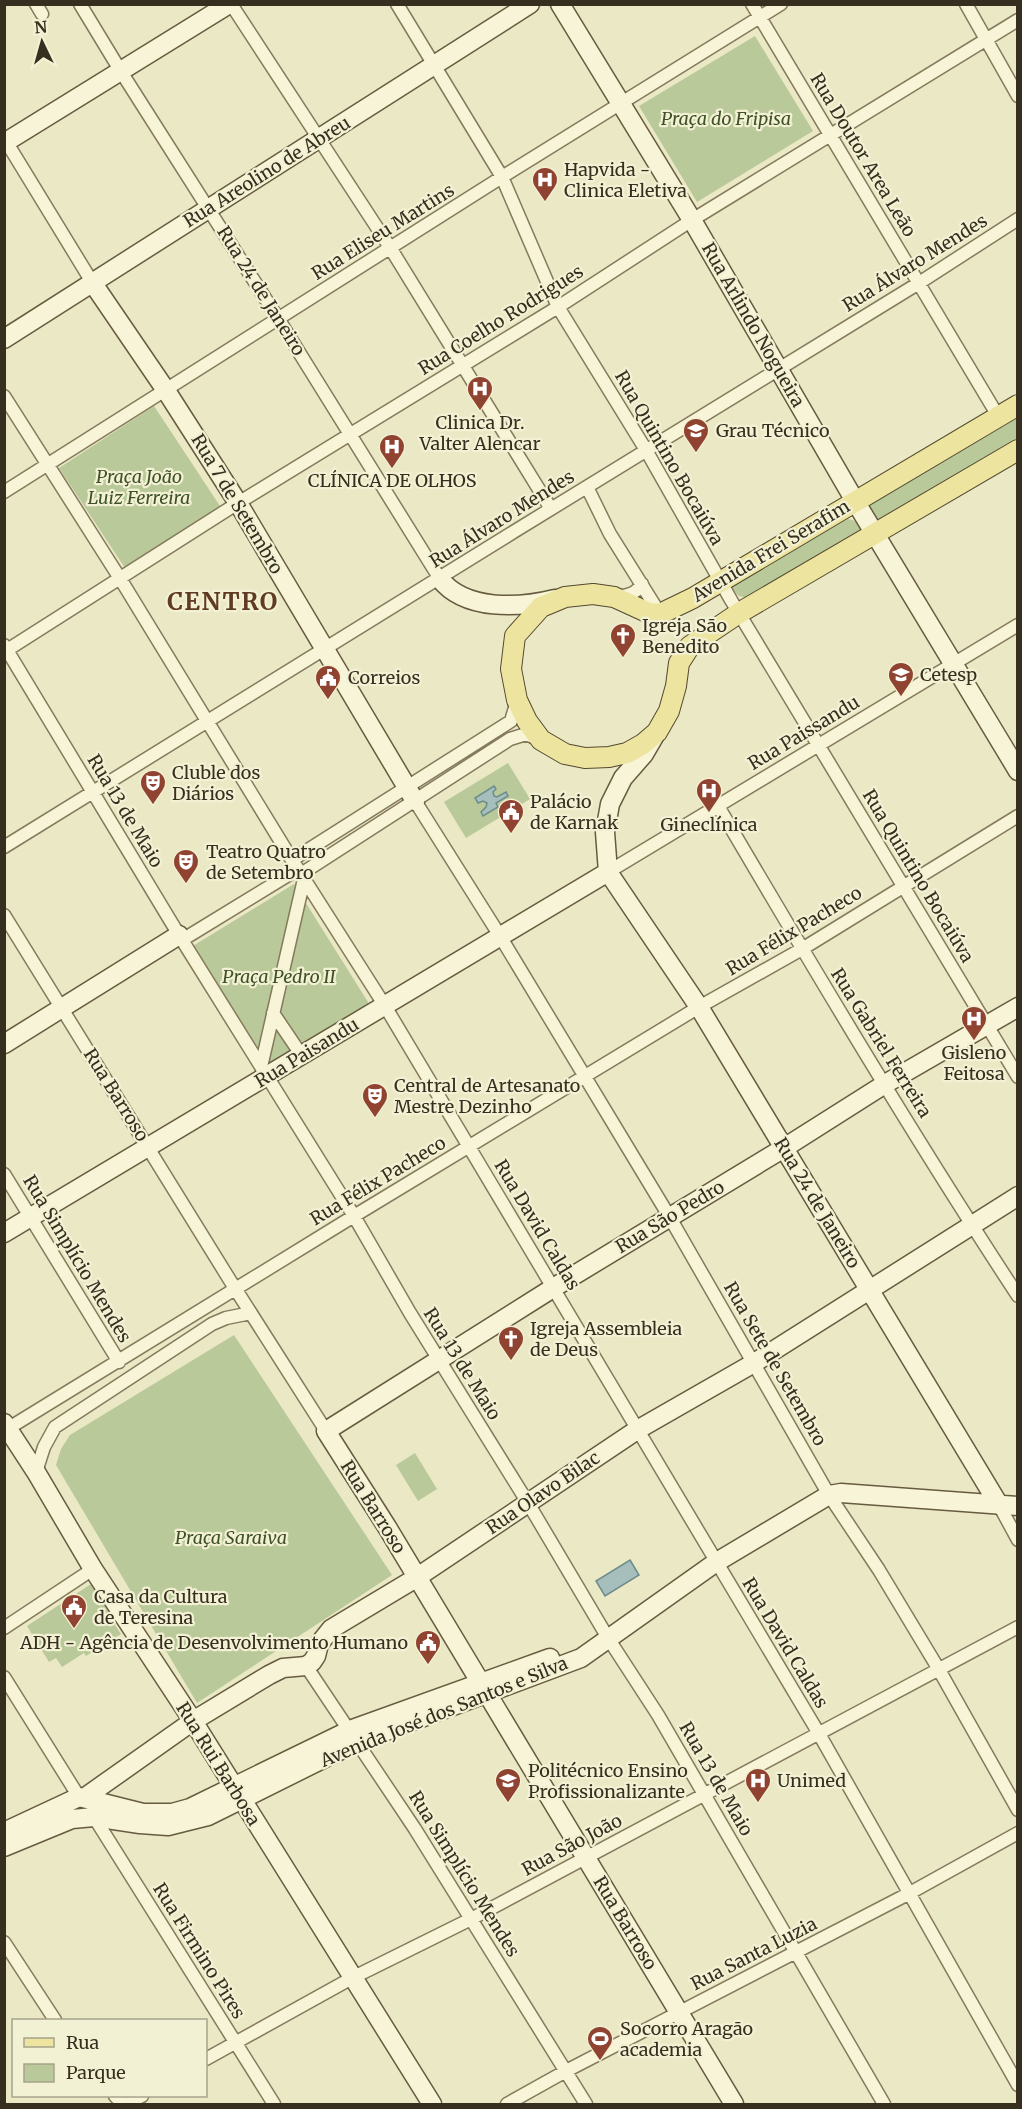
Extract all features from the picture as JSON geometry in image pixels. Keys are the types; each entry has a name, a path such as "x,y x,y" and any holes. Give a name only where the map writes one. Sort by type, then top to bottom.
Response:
{"main road":[{"name":"Avenida Frei Serafim","path":"1016,453 708,632 690,646 679,663 669,711 657,732 643,744 627,753 609,757 585,758 565,754 541,740 527,721 517,700 511,669 515,636 541,608 565,597 593,594 614,597 649,614 660,614 693,598 1017,405"}],"street":[{"name":"Rua 24 de Janeiro","path":"81,4 120,70 440,579"},
{"path":"5,141 230,4 391,249 552,509"},
{"name":"Rua Quintino Bocaiúva","path":"397,4 502,177 558,307 646,450 720,581 1017,1077"},
{"name":"Rua Areolino de Abreu","path":"4,339 530,4"},
{"name":"Rua Arlindo Nogueira","path":"560,4 692,220 855,501 1017,771"},
{"name":"Rua Doutor Area Leão","path":"752,4 998,416"},
{"name":"Rua Eliseu Martins","path":"4,492 502,177 782,4"},
{"path":"966,4 1017,96"},
{"name":"Rua Coelho Rodrigues","path":"6,649 238,503 558,307 692,220 1017,20"},
{"name":"Rua 7 de Setembro","path":"5,141 92,282 165,389 238,503 410,794 500,936"},
{"name":"Rua Álvaro Mendes","path":"4,847 919,283 1017,219"},
{"name":"Rua David Caldas","path":"4,396 385,1006 715,1563 818,1732 1017,2085"},
{"path":"586,487 610,534 660,614"},
{"path":"440,579 445,586 485,604 521,605 565,597"},
{"path":"614,597 629,595 642,584"},
{"name":"Rua Paissandu","path":"608,872 1017,625"},
{"name":"Rua 13 de Maio","path":"6,649 180,937 354,1216 410,1313 528,1503 608,1638 658,1715 884,2104"},
{"path":"4,1044 180,937 299,870 321,861 358,837 465,750 511,721 517,700"},
{"path":"608,872 605,832 610,804 623,778 644,754 657,732"},
{"path":"264,1072 299,870 312,848 350,824 474,764 519,735 526,734 541,740"},
{"path":"465,750 474,764"},
{"name":"Rua Gabriel Ferreira","path":"718,806 802,949 971,1226 1017,1296"},
{"name":"Rua Félix Pacheco","path":"6,1428 119,1362 354,1216 699,1007 802,949 1017,816"},
{"path":"350,824 358,837"},
{"path":"312,848 321,861"},
{"name":"Rua 24 de Janeiro","path":"608,872 699,1007 869,1288 1008,1505 1017,1540"},
{"name":"Rua Paisandu","path":"4,1233 264,1072 302,1056 608,872"},
{"name":"Rua Barroso","path":"4,915 235,1289 387,1527 734,2104"},
{"name":"Rua Sete de Setembro","path":"500,936 669,1216 829,1495 879,1570 938,1668 1017,1810"},
{"name":"Rua São Pedro","path":"326,1431 669,1216 784,1148 885,1084 1017,1007"},
{"path":"273,1013 302,1056"},
{"name":"Rua Simplício Mendes","path":"4,1174 119,1362"},
{"name":"Rua Olavo Bilac","path":"306,1666 312,1662 319,1644 331,1629 416,1578 637,1430 754,1363 1017,1196"},
{"path":"36,1472 44,1447 55,1427 212,1324 226,1317 251,1314"},
{"name":"Rua Rui Barbosa","path":"6,1428 36,1472 93,1569 193,1721 432,2104"},
{"name":"Avenida José dos Santos e Silva","path":"82,1798 143,1813 172,1813 190,1808 237,1793 354,1736 483,1688 581,1658 715,1563 829,1495 842,1493 1008,1505"},
{"path":"4,1628 93,1569"},
{"name":"Rua São João","path":"207,2058 352,1978 587,1858 1017,1627"},
{"path":"4,1832 82,1798 193,1721 283,1668 306,1666"},
{"name":"Rua Simplício Mendes","path":"306,1666 415,1829 586,2104"},
{"path":"4,1677 82,1798"},
{"name":"Avenida José dos Santos e Silva","path":"4,1848 72,1819 94,1817 168,1826 208,1816 237,1793"},
{"name":"Rua Firmino Pires","path":"94,1817 274,2104"},
{"name":"Rua Santa Luzia","path":"507,2104 908,1894 1017,1833"},
{"path":"4,1942 54,2019"},
{"path":"124,2104 140,2097"}],"green space":[{"name":"Praça do Fripisa","path":"755,36 813,131 697,202 639,106"},
{"name":"Praça João Luiz Ferreira","path":"154,406 220,506 125,568 59,468"},
{"path":"1017,418 1017,444 879,525 867,506"},
{"path":"848,519 857,523 862,531 750,599 739,596 732,589 742,580"},
{"path":"508,763 530,799 466,838 444,802"},
{"name":"Praça Pedro II","path":"294,884 373,1010 267,1072 188,949"},
{"name":"Praça Saraiva","path":"234,1335 392,1575 197,1703 56,1465 61,1449 70,1435"},
{"path":"415,1453 437,1489 418,1501 396,1465"},
{"name":"Casa da Cultura de Teresina","path":"91,1584 121,1634 86,1656 84,1653 62,1667 56,1658 49,1662 27,1626"}],"water":[{"path":"494,786 496,789 493,792 494,796 497,797 506,792 508,796 496,803 498,807 483,816 481,812 487,803 483,801 478,803 475,798"},
{"path":"630,1560 639,1575 605,1596 596,1581"}],"place":[{"name":"Hapvida - Clinica Eletiva","path":"545,203"},
{"name":"Clinica Dr. Valter Alencar","path":"480,412"},
{"name":"Grau Técnico","path":"696,454"},
{"name":"CLÍNICA DE OLHOS","path":"392,470"},
{"name":"Igreja São Benedito","path":"623,659"},
{"name":"Cetesp","path":"901,698"},
{"name":"Correios","path":"328,701"},
{"name":"Cluble dos Diários","path":"153,806"},
{"name":"Gineclínica","path":"709,814"},
{"name":"Palácio de Karnak","path":"511,835"},
{"name":"Teatro Quatro de Setembro","path":"186,885"},
{"name":"Gisleno Feitosa","path":"974,1042"},
{"name":"Central de Artesanato Mestre Dezinho","path":"375,1119"},
{"name":"Igreja Assembleia de Deus","path":"511,1362"},
{"name":"Casa da Cultura de Teresina","path":"74,1630"},
{"name":"ADH - Agência de Desenvolvimento Humano","path":"428,1666"},
{"name":"Politécnico Ensino Profissionalizante","path":"508,1804"},
{"name":"Unimed","path":"758,1804"},
{"name":"Socorro Aragão academia","path":"600,2062"}],"district":[{"name":"CENTRO","path":"223,602"}]}
